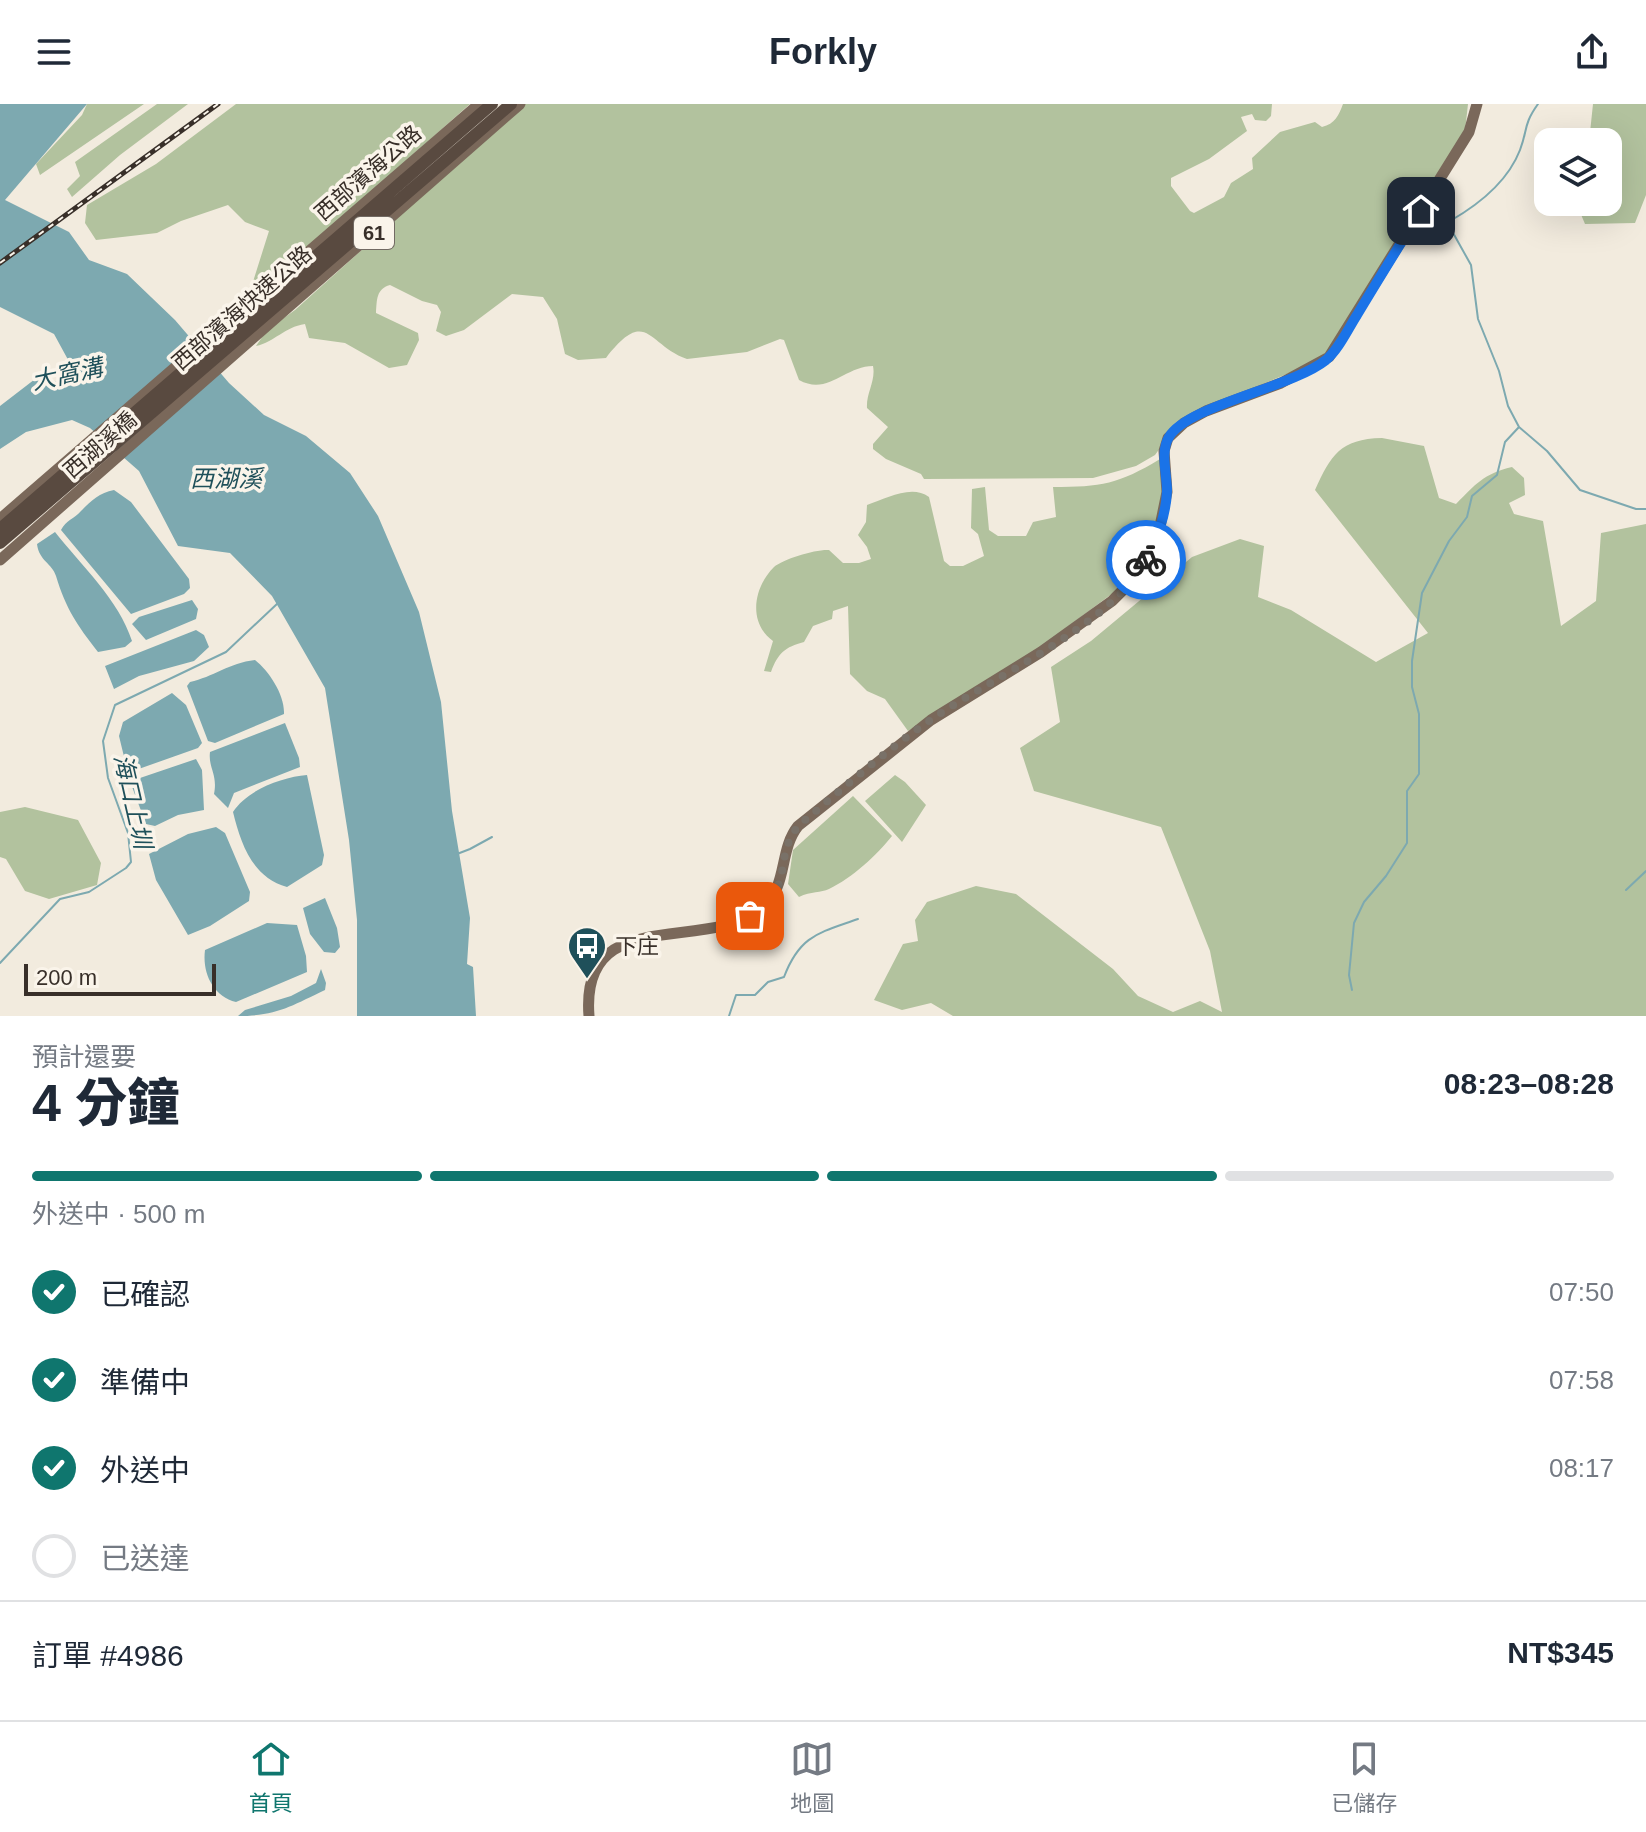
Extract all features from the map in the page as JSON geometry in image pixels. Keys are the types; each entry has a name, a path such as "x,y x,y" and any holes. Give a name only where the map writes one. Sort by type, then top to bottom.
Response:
{"highway":[{"name":"西部濱海快速公路","path":"0,543 492,104"},
{"name":"西部濱海快速公路","path":"0,529 511,104"}],"main road":[{"name":"西部濱海公路","path":"220,346 479,104"},
{"name":"61","path":"220,346 520,104"},
{"path":"589,1016 589,990 605,955 632,940 707,930 731,924 763,908 782,880 785,852 798,826 931,720 1041,652 1119,595 1142,566 1158,536 1167,492 1164,451 1168,438 1184,423 1206,411 1281,383 1329,357 1469,132 1477,104"},
{"name":"西湖溪橋","path":"0,519 220,346"},
{"name":"西湖溪橋","path":"0,560 220,346"}],"green space":[{"path":"87,104 144,104 40,175 36,164 82,115"},
{"path":"157,104 188,104 120,155 72,197 67,189 80,176 75,162"},
{"path":"236,104 470,104 273,279 251,288 269,231 245,222 228,205 157,233 96,240 85,223 87,205 156,164"},
{"path":"524,104 1272,104 1271,116 1266,121 1255,120 1252,114 1241,117 1247,131 1209,159 1171,178 1171,186 1194,213 1224,197 1231,183 1253,169 1252,158 1280,132 1315,122 1326,126 1336,118 1343,104 1468,104 1465,131 1334,348 1306,366 1186,416 1155,455 1136,466 1093,478 924,479 921,474 886,459 873,449 873,444 888,427 867,408 873,366 854,370 828,383 809,384 799,380 784,340 780,339 747,352 687,359 639,332 630,334 606,358 578,360 565,354 557,319 543,297 512,294 464,330 446,336 436,331 441,312 437,305 390,285 380,292 376,313 418,333 419,340 407,365 389,368 345,343 309,338 305,324 256,346 267,330 295,310"},
{"path":"1593,104 1646,104 1646,195 1635,223 1585,224 1582,216 1622,216 1622,128 1590,128"},
{"path":"1382,438 1424,446 1439,498 1456,504 1475,485 1494,473 1512,467 1524,478 1525,495 1509,503 1514,514 1543,521 1561,626 1596,601 1601,533 1646,524 1646,1016 953,1016 931,1003 902,1010 874,1000 903,944 918,941 915,920 927,902 976,886 1016,894 1113,969 1138,996 1173,1012 1200,1001 1222,1012 1210,951 1161,827 1034,791 1020,748 1060,722 1051,667 1091,641 1192,557 1240,539 1264,546 1258,597 1291,610 1376,662 1428,633 1315,490 1326,467 1339,451 1356,442"},
{"path":"1160,459 1167,461 1157,538 1117,590 1027,657 908,731 885,699 867,691 850,674 848,606 833,611 832,619 813,626 804,642 783,652 771,672 764,671 773,641 760,625 756,605 767,575 785,561 816,551 829,550 843,563 871,559 858,535 866,522 867,505 906,492 922,493 929,497 944,561 950,566 963,566 984,556 978,534 971,528 972,489 985,487 989,530 998,536 1026,536 1033,522 1056,517 1053,487 1084,486 1121,479"},
{"path":"895,775 926,805 902,842 865,801"},
{"path":"853,796 892,836 872,858 846,879 826,890 799,897 788,884 793,850"},
{"path":"25,807 78,820 101,863 97,885 49,899 25,891 6,859 0,857 0,812"}],"water":[{"name":"西湖溪","path":"0,104 87,104 5,200 69,232 89,260 127,274 175,320 229,383 264,415 306,436 350,473 378,516 419,612 441,702 452,811 470,918 467,964 473,967 476,1016 357,1016 357,920 349,840 325,688 272,596 230,553 178,546 139,471 90,428 72,420 26,432 0,449 0,406 39,376 64,384 72,367 54,334 0,307"},
{"path":"114,490 131,502 189,579 190,588 184,594 131,614 61,530 96,498"},
{"path":"55,532 118,611 132,641 125,647 98,652 73,616 54,572 40,554 37,544"},
{"path":"192,600 198,609 196,619 146,640 132,624 139,617"},
{"path":"196,630 204,635 209,647 194,661 139,676 114,689 105,666"},
{"path":"255,660 275,684 284,714 215,743 208,741 187,686 190,682 229,667"},
{"path":"172,693 186,705 202,743 198,748 133,771 127,769 119,736 123,722"},
{"path":"285,723 300,767 234,793 228,808 214,794 210,752"},
{"path":"196,759 202,770 204,810 178,815 155,826 146,824 131,784"},
{"path":"307,775 324,855 322,865 287,887 265,876 250,858 233,812 247,797 266,786"},
{"path":"216,827 225,833 250,892 249,901 210,926 188,935 156,880 149,854 188,834"},
{"path":"325,898 337,928 340,947 335,953 324,952 310,934 303,908"},
{"path":"267,923 297,925 307,972 236,1002 221,995 207,975 205,950"},
{"path":"321,969 325,990 274,1012 238,1016 245,1010 291,996 316,983"}],"waterway":[{"path":"1538,104 1508,172 1481,200 1450,221 1452,231 1471,265 1478,319 1499,371 1508,406 1519,427 1547,451 1580,490 1636,509 1646,509"},
{"path":"1352,990 1349,975 1354,923 1364,902 1386,876 1407,843 1407,791 1419,774 1419,714 1412,687 1412,661 1422,593 1449,541 1467,517 1472,496 1497,475 1505,442 1519,427"},
{"name":"海口上圳","path":"0,963 60,899 89,892 131,862 128,833 108,778 103,741 115,705 226,652 278,603"},
{"path":"457,854 492,837"},
{"path":"1626,890 1646,871"},
{"path":"729,1016 736,995 755,995 768,982 784,977 804,944 832,928 858,919"}],"railway":[{"path":"0,263 218,104"}],"way so far":[{"path":"750,916 763,908 782,880 785,852 798,826 931,720 1041,652 1112,601 1146,560"}],"place":[{"name":"下庄","path":"587,980"}],"route":[{"path":"1146,560 1158,536 1164,511 1167,492 1164,451 1168,438 1184,423 1206,411 1281,383 1329,357 1421,211"}],"water label":[{"name":"大窩溝","path":"67,374"}]}
